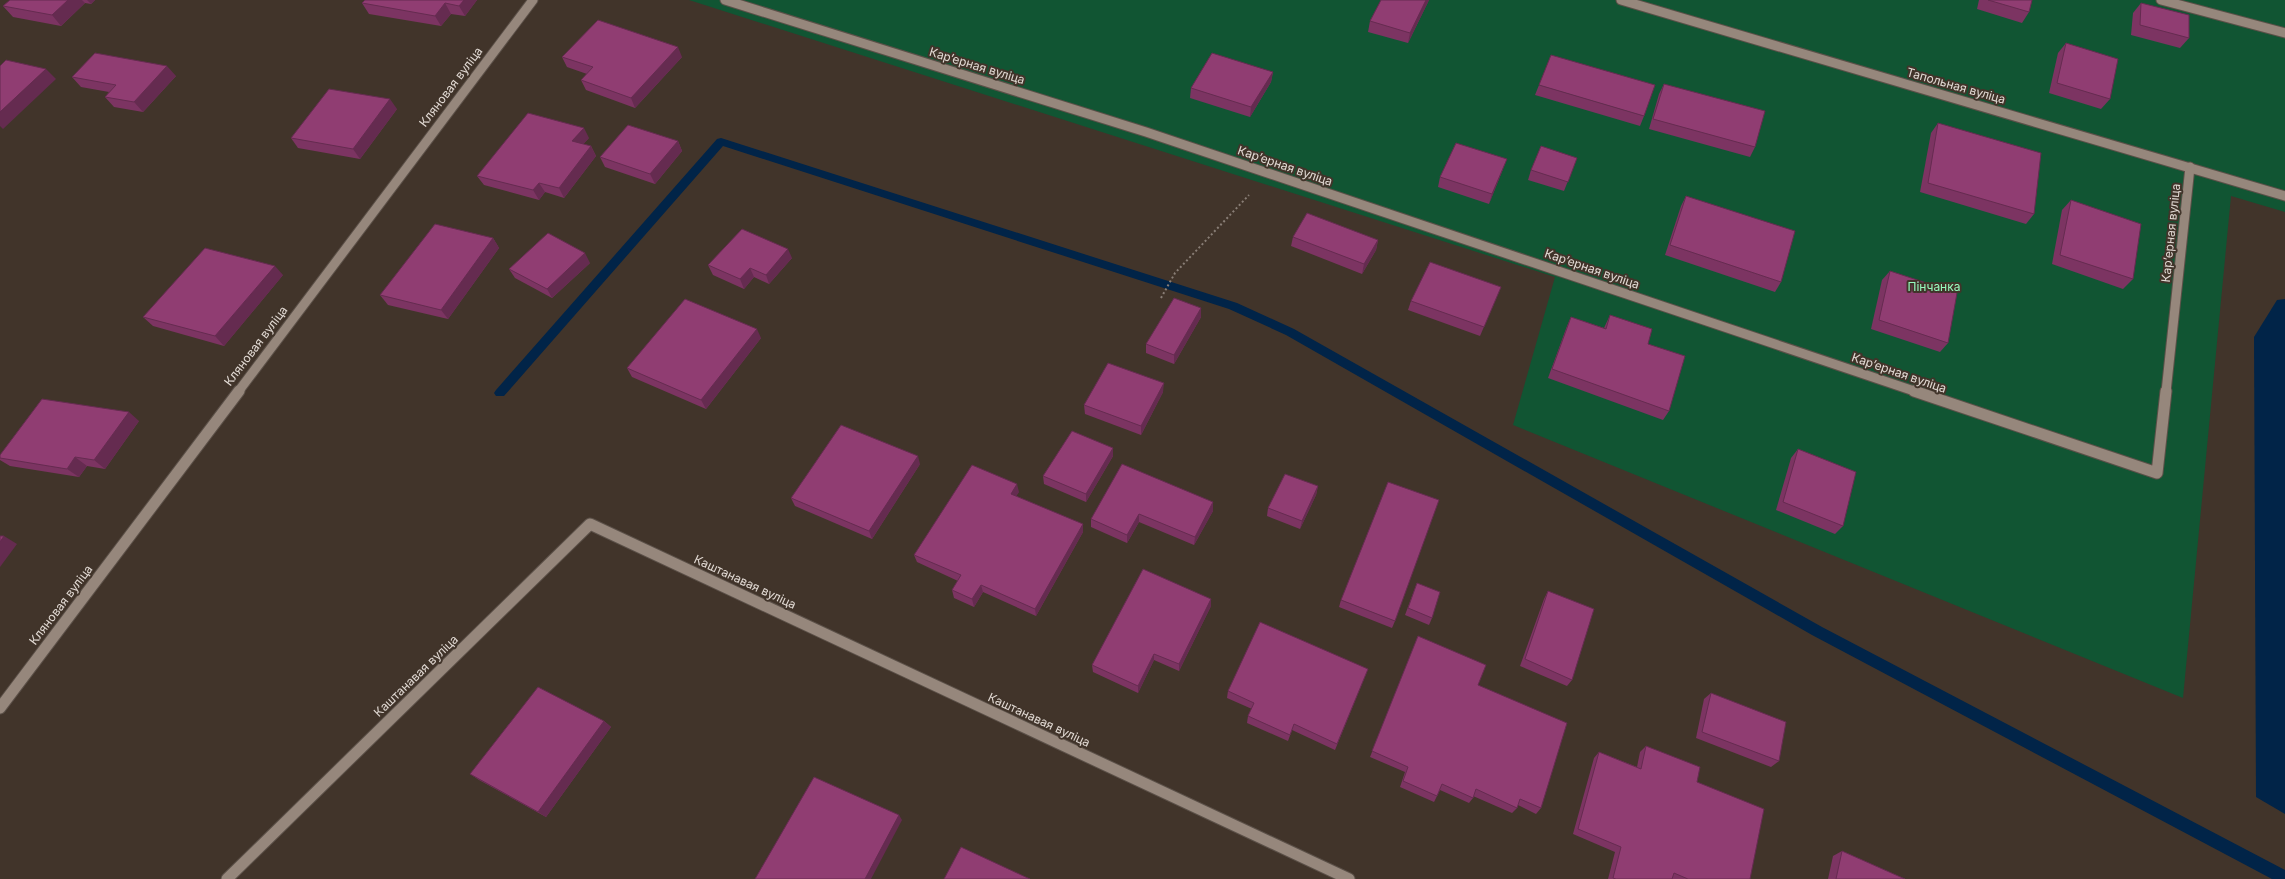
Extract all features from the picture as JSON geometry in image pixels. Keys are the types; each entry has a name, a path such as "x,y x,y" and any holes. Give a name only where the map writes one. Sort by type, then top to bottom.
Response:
{"street":[{"name":"Кляновая вуліца","path":"0,708 533,0"},
{"name":"Карʼерная вуліца","path":"725,0 1146,132 2157,473 2190,167"},
{"name":"Тапольная вуліца","path":"1621,0 2285,196"},
{"path":"2161,0 2285,33"},
{"name":"Каштанавая вуліца","path":"227,879 590,524 1349,879"}],"path":[{"path":"1160,298 1175,273 1270,173"}],"green space":[{"name":"Пінчанка","path":"689,0 2285,0 2285,212 2231,196 2183,698 1513,425 1555,277"}],"water":[{"path":"2285,299 2285,814 2256,797 2254,337 2277,300"}],"building":[{"path":"10,0 68,0 52,15 3,6"},
{"path":"365,0 464,0 459,6 445,3 435,16 362,3"},
{"path":"1381,0 1426,0 1410,33 1370,21"},
{"path":"1988,0 2032,0 2029,12"},
{"path":"2141,3 2189,15 2189,38 2140,25"},
{"path":"598,20 678,47 631,98 581,80 593,67 562,57"},
{"path":"2066,43 2118,59 2110,99 2057,83"},
{"path":"95,53 167,66 134,102 105,97 116,85 72,77"},
{"path":"1212,53 1273,72 1251,107 1191,88"},
{"path":"1551,55 1655,85 1644,116 1539,85"},
{"path":"6,60 46,69 0,112 0,66"},
{"path":"1664,84 1765,111 1755,147 1653,119"},
{"path":"329,89 390,99 353,149 291,138"},
{"path":"528,113 584,128 572,141 591,146 559,188 539,183 533,190 477,176"},
{"path":"1938,123 2041,153 2034,214 1928,183"},
{"path":"628,125 678,141 650,174 600,157"},
{"path":"1456,143 1507,159 1492,194 1440,177"},
{"path":"1541,146 1577,158 1568,182 1531,170"},
{"path":"1686,196 1795,231 1781,282 1670,245"},
{"path":"2071,200 2141,224 2133,279 2060,255"},
{"path":"1307,213 1378,240 1364,264 1293,237"},
{"path":"435,224 493,238 441,310 380,295"},
{"path":"742,229 788,249 766,275 750,268 740,279 708,265"},
{"path":"548,233 585,253 547,289 509,269"},
{"path":"205,248 275,266 215,336 143,317"},
{"path":"1430,262 1501,287 1484,327 1411,301"},
{"path":"1890,271 1957,293 1948,343 1879,320"},
{"path":"1174,298 1201,308 1174,355 1146,344"},
{"path":"685,299 757,329 701,400 627,368"},
{"path":"1610,315 1652,329 1648,344 1685,356 1669,411 1552,369 1571,317 1606,329"},
{"path":"1108,363 1164,383 1141,426 1084,405"},
{"path":"42,399 129,412 94,460 75,457 67,469 0,458 0,455"},
{"path":"841,425 918,456 869,531 791,498"},
{"path":"1072,431 1113,448 1086,494 1043,476"},
{"path":"1798,449 1856,472 1843,526 1783,502"},
{"path":"1122,464 1213,502 1195,537 1139,514 1127,535 1091,519"},
{"path":"972,465 1017,484 1011,494 1083,524 1035,609 981,585 972,599 952,590 961,575 914,555"},
{"path":"1285,474 1318,486 1302,521 1268,508"},
{"path":"1388,482 1439,500 1395,621 1341,600"},
{"path":"0,536 4,536 0,542"},
{"path":"1143,569 1211,599 1179,664 1154,654 1138,686 1092,665"},
{"path":"1417,583 1440,592 1432,618 1408,608"},
{"path":"1548,591 1594,609 1572,680 1525,659"},
{"path":"1260,622 1368,669 1337,744 1294,724 1290,735 1248,716 1254,703 1228,691"},
{"path":"1418,636 1486,665 1478,685 1567,723 1541,808 1520,799 1517,808 1476,789 1473,798 1442,784 1437,796 1403,781 1408,767 1372,751"},
{"path":"538,687 604,721 538,812 470,774"},
{"path":"1711,693 1786,722 1779,761 1702,732"},
{"path":"1646,746 1700,767 1697,782 1764,809 1750,879 1688,879 1674,873 1672,879 1613,878 1621,847 1578,829 1599,752 1641,769"},
{"path":"814,777 899,815 865,879 755,879"},
{"path":"961,847 1030,879 944,879"},
{"path":"1842,851 1905,879 1836,879"}],"waterway":[{"path":"500,393 721,142 1233,306 1290,332 1817,631 2285,878"}]}
